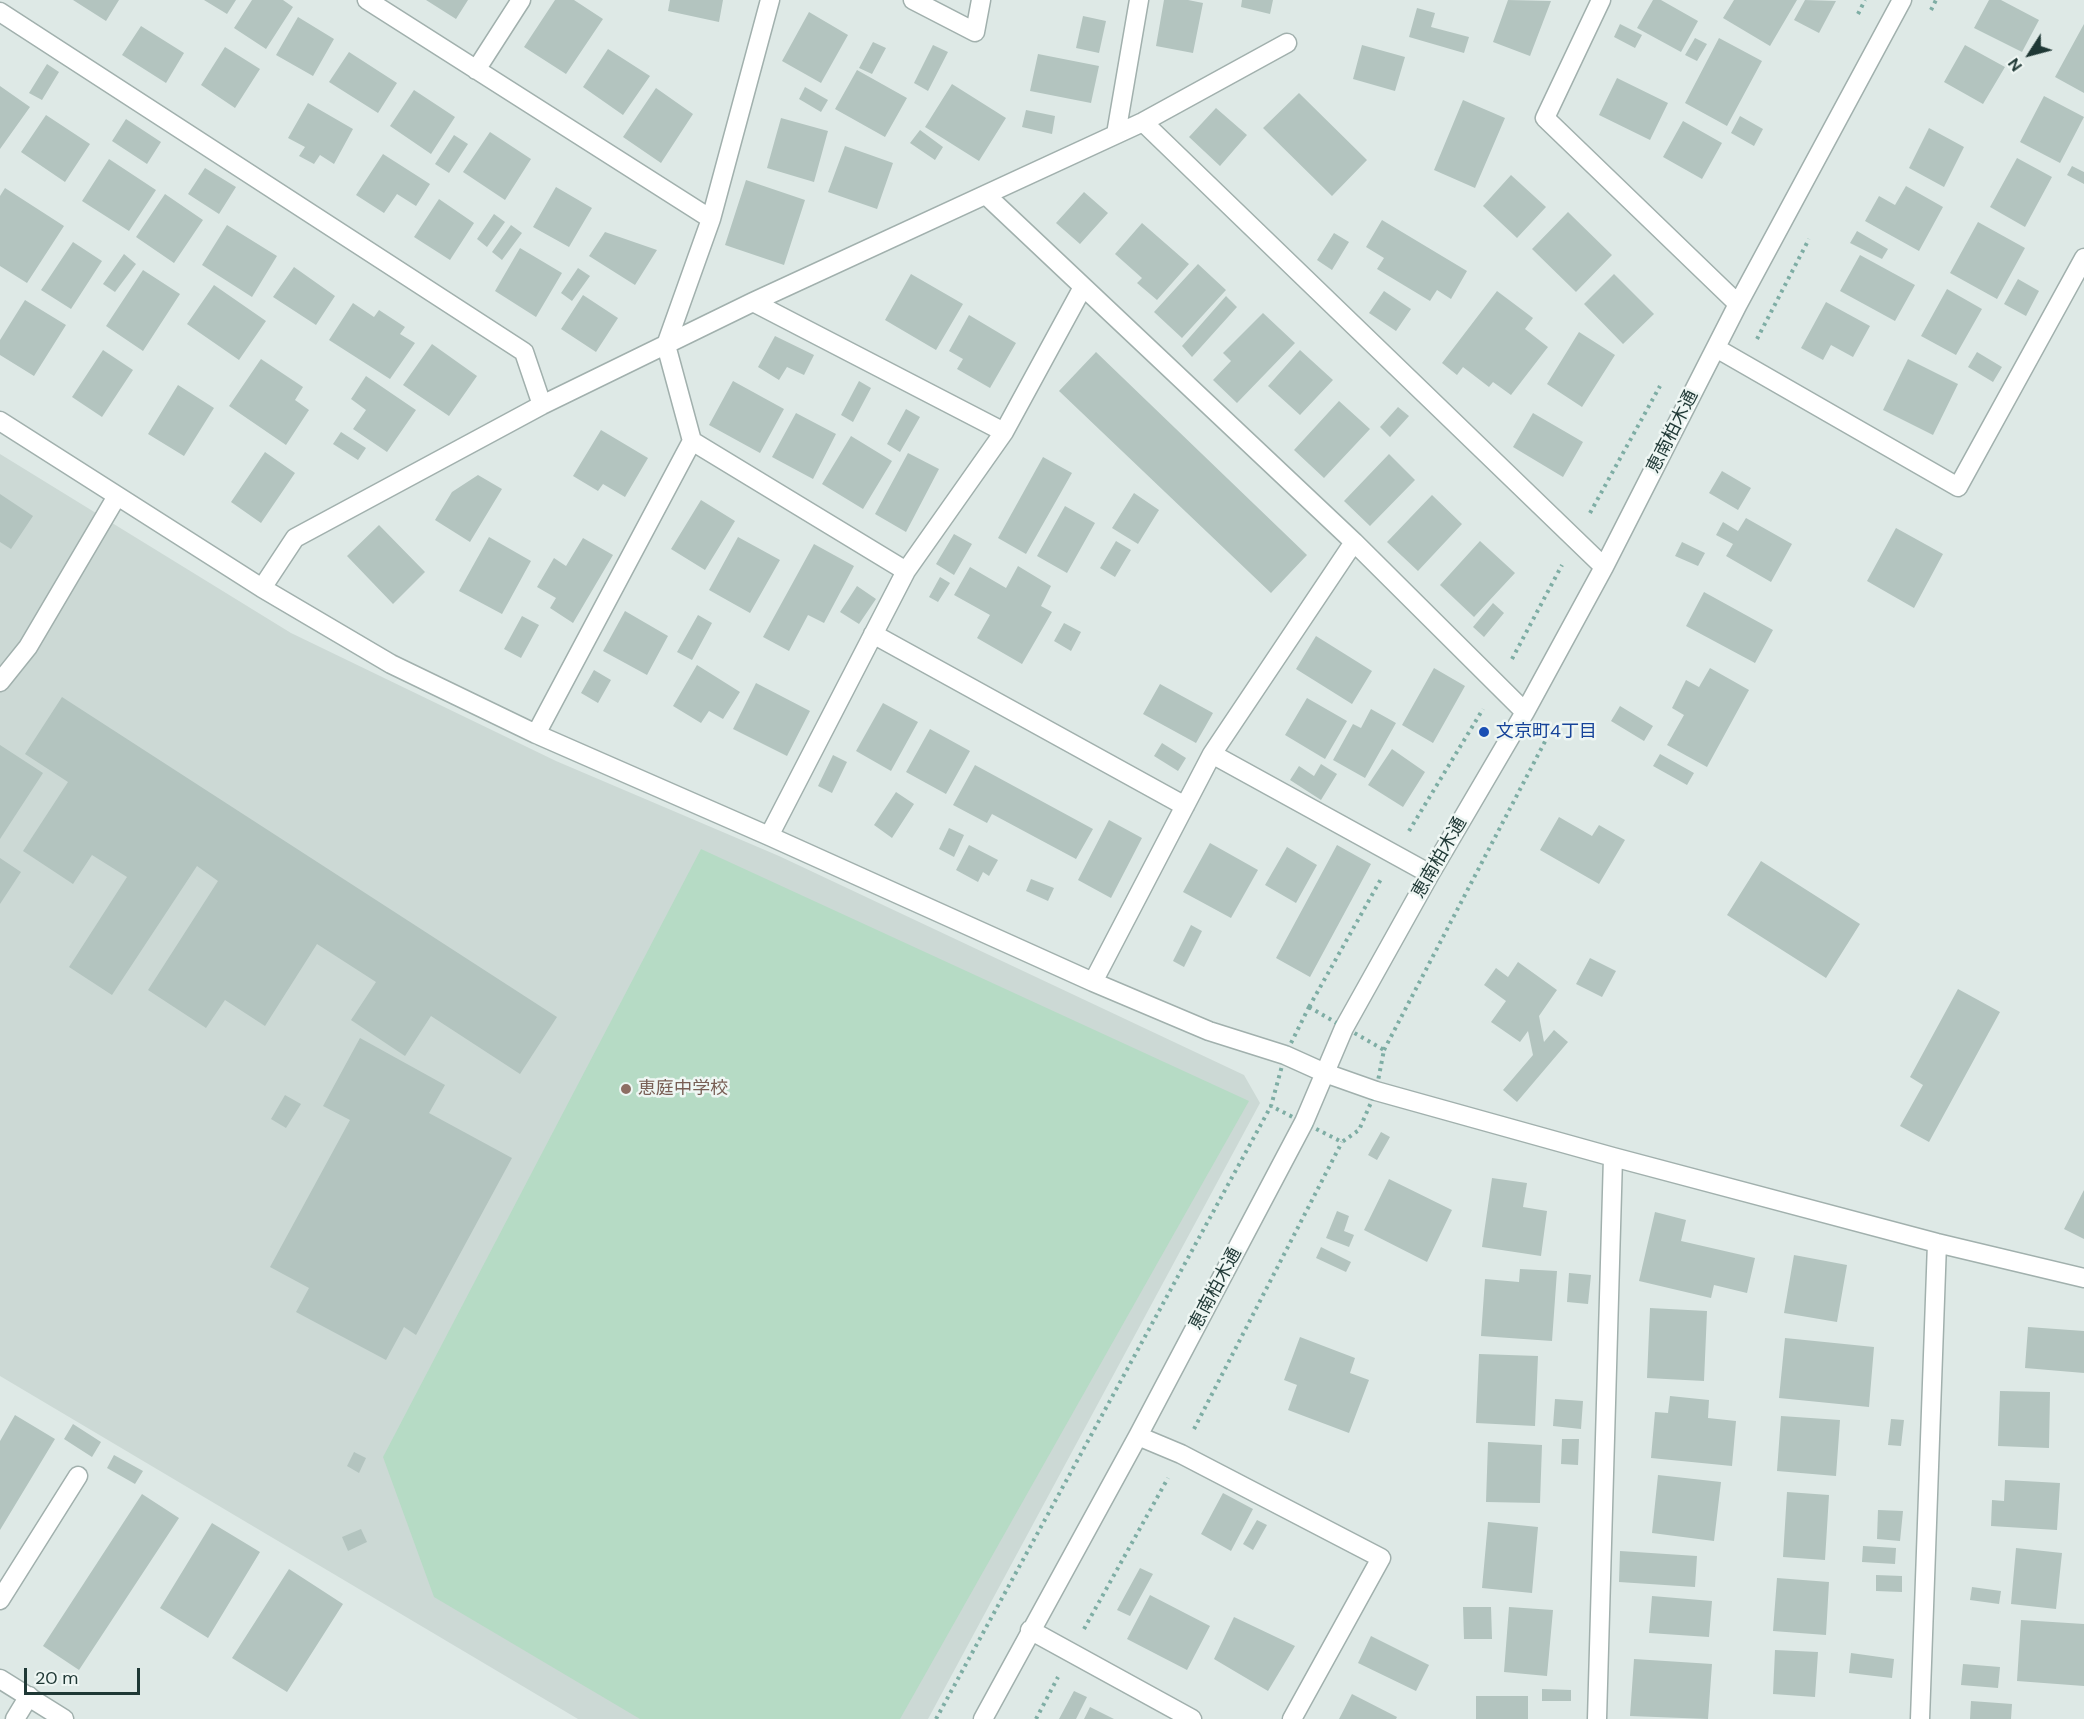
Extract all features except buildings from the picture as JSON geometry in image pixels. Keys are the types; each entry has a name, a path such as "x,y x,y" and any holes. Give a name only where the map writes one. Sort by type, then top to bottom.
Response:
{"street":[{"path":"367,0 711,219"},
{"path":"476,70 521,0"},
{"path":"536,735 692,441 666,345 711,219 771,0"},
{"path":"913,0 975,32 981,0"},
{"path":"1116,134 1139,0"},
{"path":"1601,0 1545,118 1738,304"},
{"name":"恵南柏木通","path":"983,1719 1138,1436 1304,1122 1344,1028 1430,874 1525,712 1604,567 1738,304 1902,0"},
{"path":"0,12 524,352 542,405"},
{"path":"262,588 295,538 542,405 753,302 1143,122 1287,43"},
{"path":"1143,122 1604,567"},
{"path":"986,195 1354,542 1525,712"},
{"path":"1716,348 1958,487 2084,258"},
{"path":"769,836 906,571 1004,432 1083,286"},
{"path":"753,302 1004,432"},
{"path":"0,421 262,588 391,664 536,735 769,836 1093,982 1209,1031 1285,1055 1325,1073 1376,1090 1613,1157 1937,1243 2084,1278"},
{"path":"692,441 906,571"},
{"path":"0,682 28,647 117,496"},
{"path":"1093,982 1212,754 1354,542"},
{"path":"873,634 1185,806"},
{"path":"1212,754 1430,874"},
{"path":"1597,1719 1613,1157"},
{"path":"1920,1719 1937,1243"},
{"path":"1138,1436 1181,1454 1381,1558 1292,1719"},
{"path":"0,1600 78,1476"},
{"path":"1030,1630 1191,1719"},
{"path":"0,1678 64,1719"},
{"path":"15,1719 29,1696"}],"path":[{"path":"1854,21 1865,0"},
{"path":"1309,1006 1394,854 1498,685 1660,386"},
{"path":"936,1719 1271,1106"}],"shaded area":[{"name":"恵庭中学校","path":"0,454 291,633 556,761 779,856 1244,1075 1260,1103 928,1719 578,1719 0,1376"}],"green space":[{"path":"701,849 1249,1101 900,1719 640,1719 434,1597 383,1457"}],"place":[{"name":"文京町4丁目","path":"1484,732"},
{"name":"恵庭中学校","path":"626,1089"}]}
